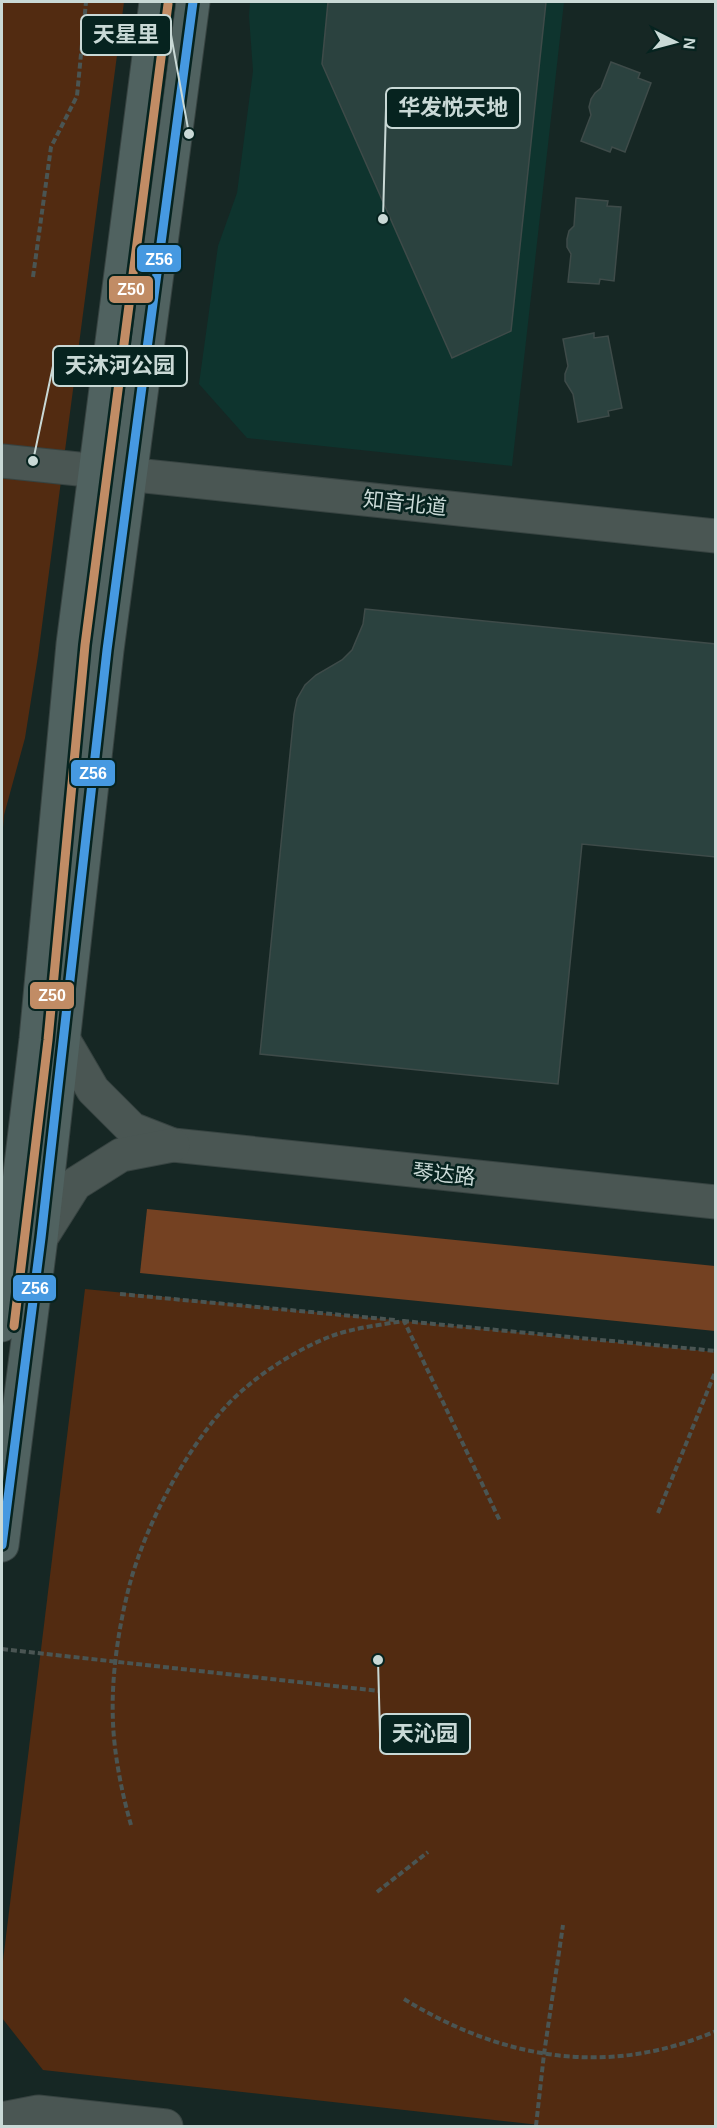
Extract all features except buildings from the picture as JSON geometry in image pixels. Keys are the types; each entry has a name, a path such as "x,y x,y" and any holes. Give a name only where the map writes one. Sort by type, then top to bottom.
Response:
{"main road":[{"path":"2,1325 36,1039 73,644 156,2"},
{"path":"2,1545 64,1042 107,650 193,2"}],"street":[{"name":"知音北道","path":"2,461 716,536"},
{"path":"64,1042 93,1090 132,1129 173,1145"},
{"path":"41,1238 75,1184 121,1155 173,1145"},
{"name":"琴达路","path":"173,1145 716,1202"},
{"path":"2,2093 38,2112 166,2127"},
{"path":"2,2119 38,2112"}],"path":[{"path":"33,277 51,147 77,96 86,2"},
{"path":"120,1294 716,1351"},
{"path":"404,1321 500,1521"},
{"path":"131,1825 123,1798 112,1723 116,1661 129,1587 150,1529 184,1463 212,1422 243,1389 286,1358 329,1337 370,1326 404,1321"},
{"path":"658,1513 716,1370"},
{"path":"2,1649 379,1691"},
{"path":"377,1892 428,1852"},
{"path":"536,2127 563,1925"},
{"path":"404,1999 436,2019 471,2035 507,2047 544,2054 584,2057 624,2055 662,2049 716,2031"}],"shaded area":[{"path":"2,2 124,2 38,656 25,738 4,815 2,841"},
{"path":"250,2 564,2 512,466 247,438 199,384 218,246 237,193 253,71"},
{"path":"147,1209 715,1266 715,1331 140,1273"},
{"path":"85,1289 715,1352 715,2126 549,2126 43,2070 2,2018 2,1969"}],"transit line":[{"name":"Z56","path":"2,1545 41,1238 107,650 193,2"},
{"name":"Z50","path":"14,1326 48,1040 85,645 168,4"}],"place":[{"name":"天星里","path":"189,134"},
{"name":"华发悦天地","path":"383,219"},
{"name":"天沐河公园","path":"33,461"},
{"name":"天沁园","path":"378,1660"}]}
